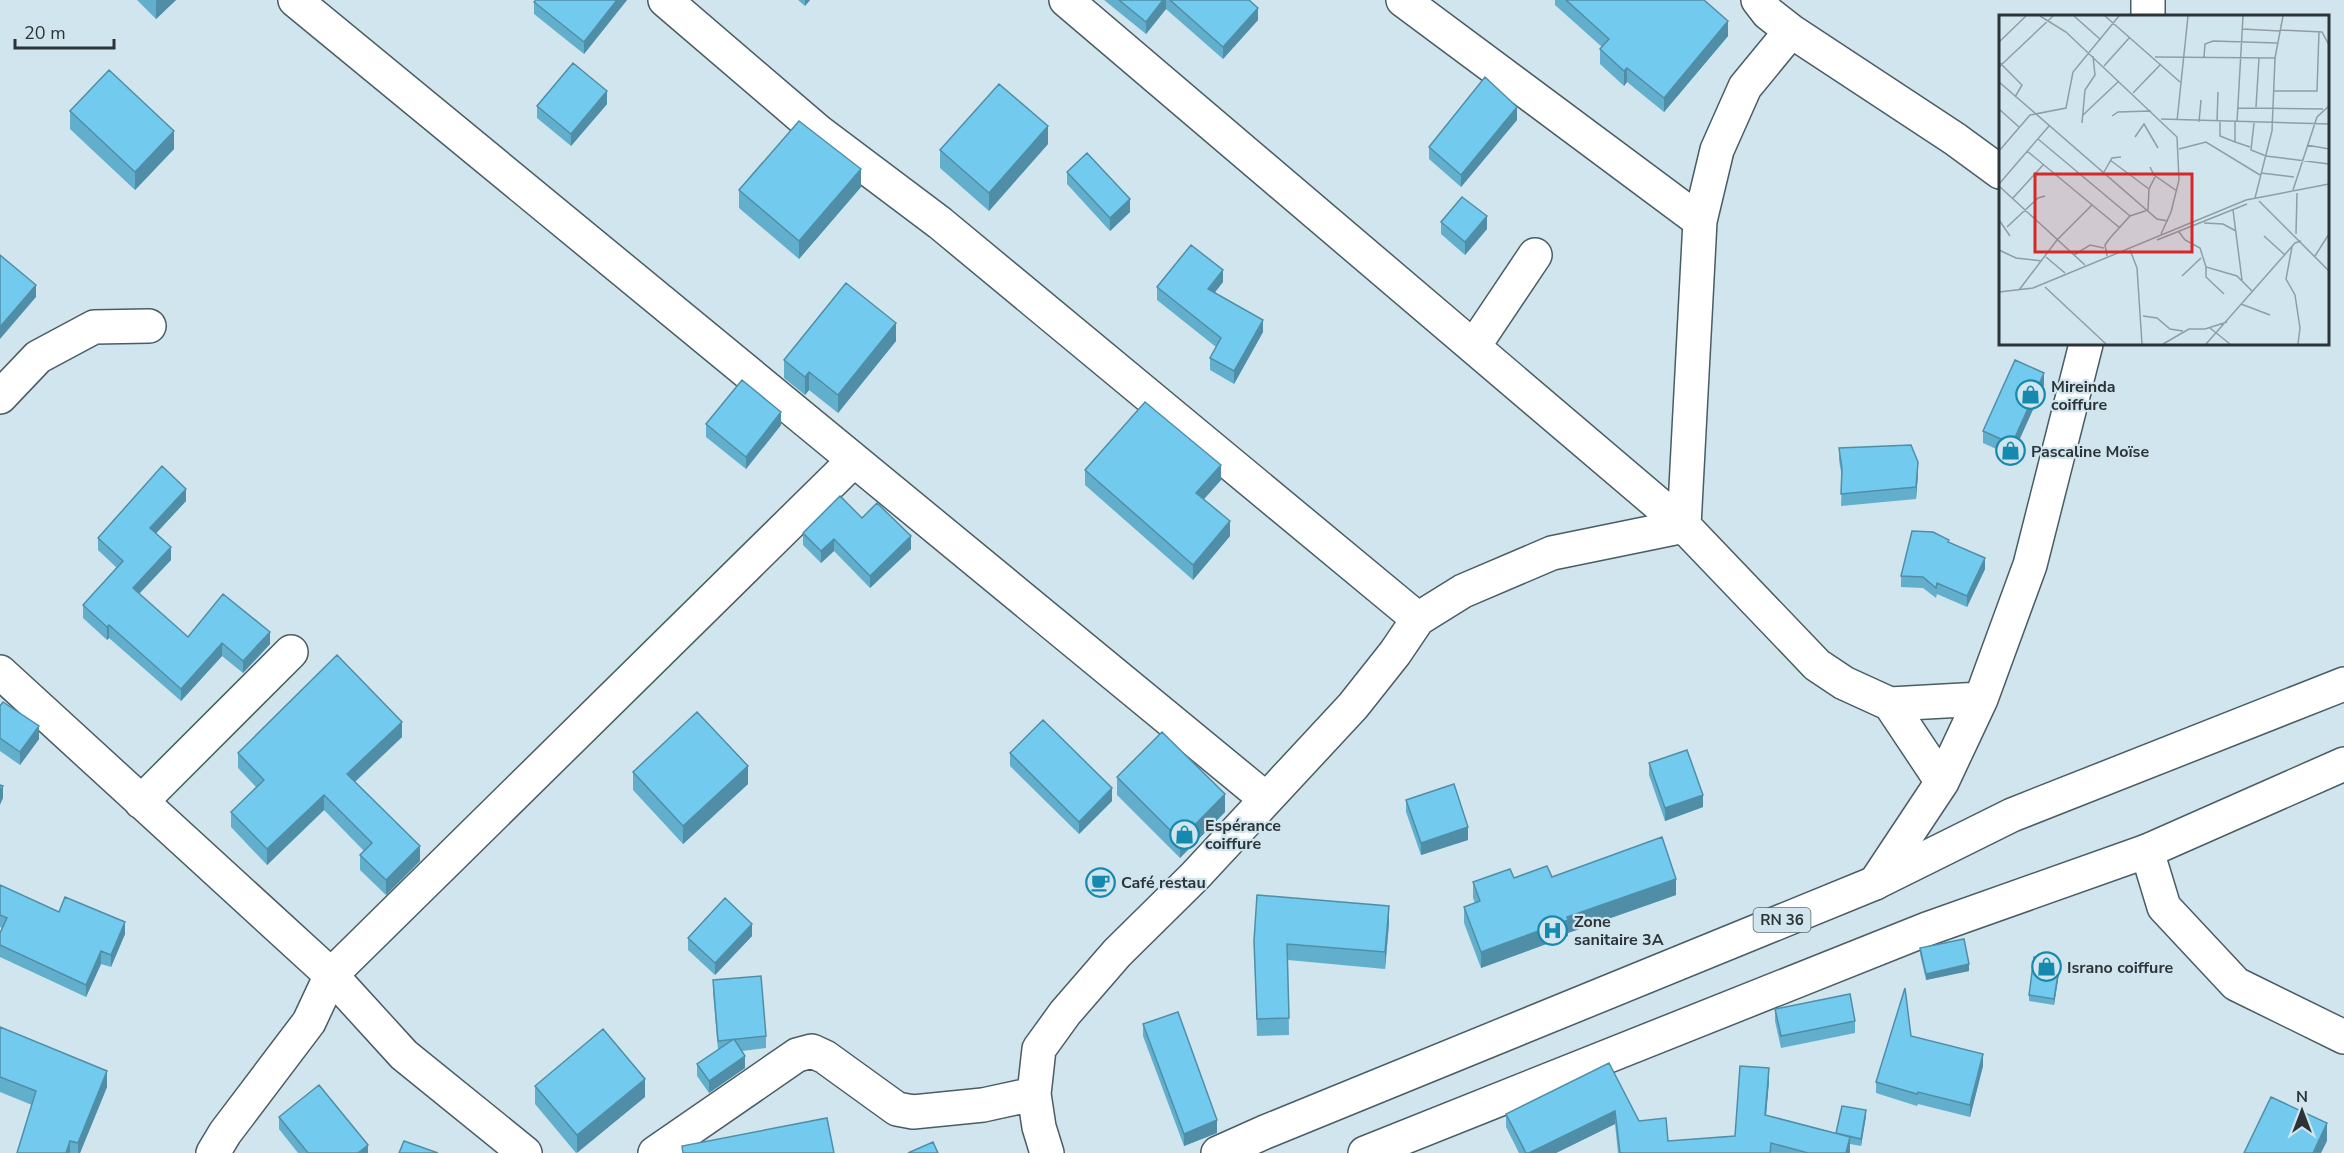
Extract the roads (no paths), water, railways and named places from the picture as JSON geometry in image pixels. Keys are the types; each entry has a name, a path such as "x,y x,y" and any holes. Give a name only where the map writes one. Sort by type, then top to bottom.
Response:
{"street":[{"path":"295,0 1266,799"},
{"path":"665,0 819,132 940,223 1418,620"},
{"path":"1066,0 1684,526 1816,665 1844,682 1890,704 1981,699"},
{"path":"1403,0 1700,221"},
{"path":"1758,0 1768,13 1791,31 1999,171"},
{"path":"1684,526 1700,221 1717,150 1745,87 1791,31"},
{"path":"1474,346 1535,255"},
{"path":"0,398 38,357 94,327 149,326"},
{"path":"1875,883 1942,782 1981,699 2030,565 2086,345"},
{"path":"213,1153 225,1133 309,1022 331,975 853,461"},
{"path":"1047,1153 1039,1127 1034,1094 1039,1049 1065,1013 1117,953 1161,910 1353,706 1418,620 1462,591 1552,553 1684,526"},
{"path":"141,802 291,652"},
{"path":"0,672 331,975 404,1055 525,1153"},
{"name":"RN 36","path":"1218,1153 1875,883 2012,815 2344,684"},
{"path":"1890,704 1942,782"},
{"path":"1365,1153 1414,1143 1927,929 2147,850 2344,764"},
{"path":"2147,850 2164,907 2236,984 2344,1037"},
{"path":"655,1153 797,1055 812,1051 825,1057 897,1109 913,1112 983,1105 1034,1094"}],"place":[{"name":"Mireinda coiffure","path":"2030,395"},
{"name":"Pascaline Moïse","path":"2010,451"},
{"name":"Espérance coiffure","path":"1184,834"},
{"name":"Café restau","path":"1100,882"},
{"name":"Zone sanitaire 3A","path":"1553,930"},
{"name":"Israno coiffure","path":"2046,967"}]}
